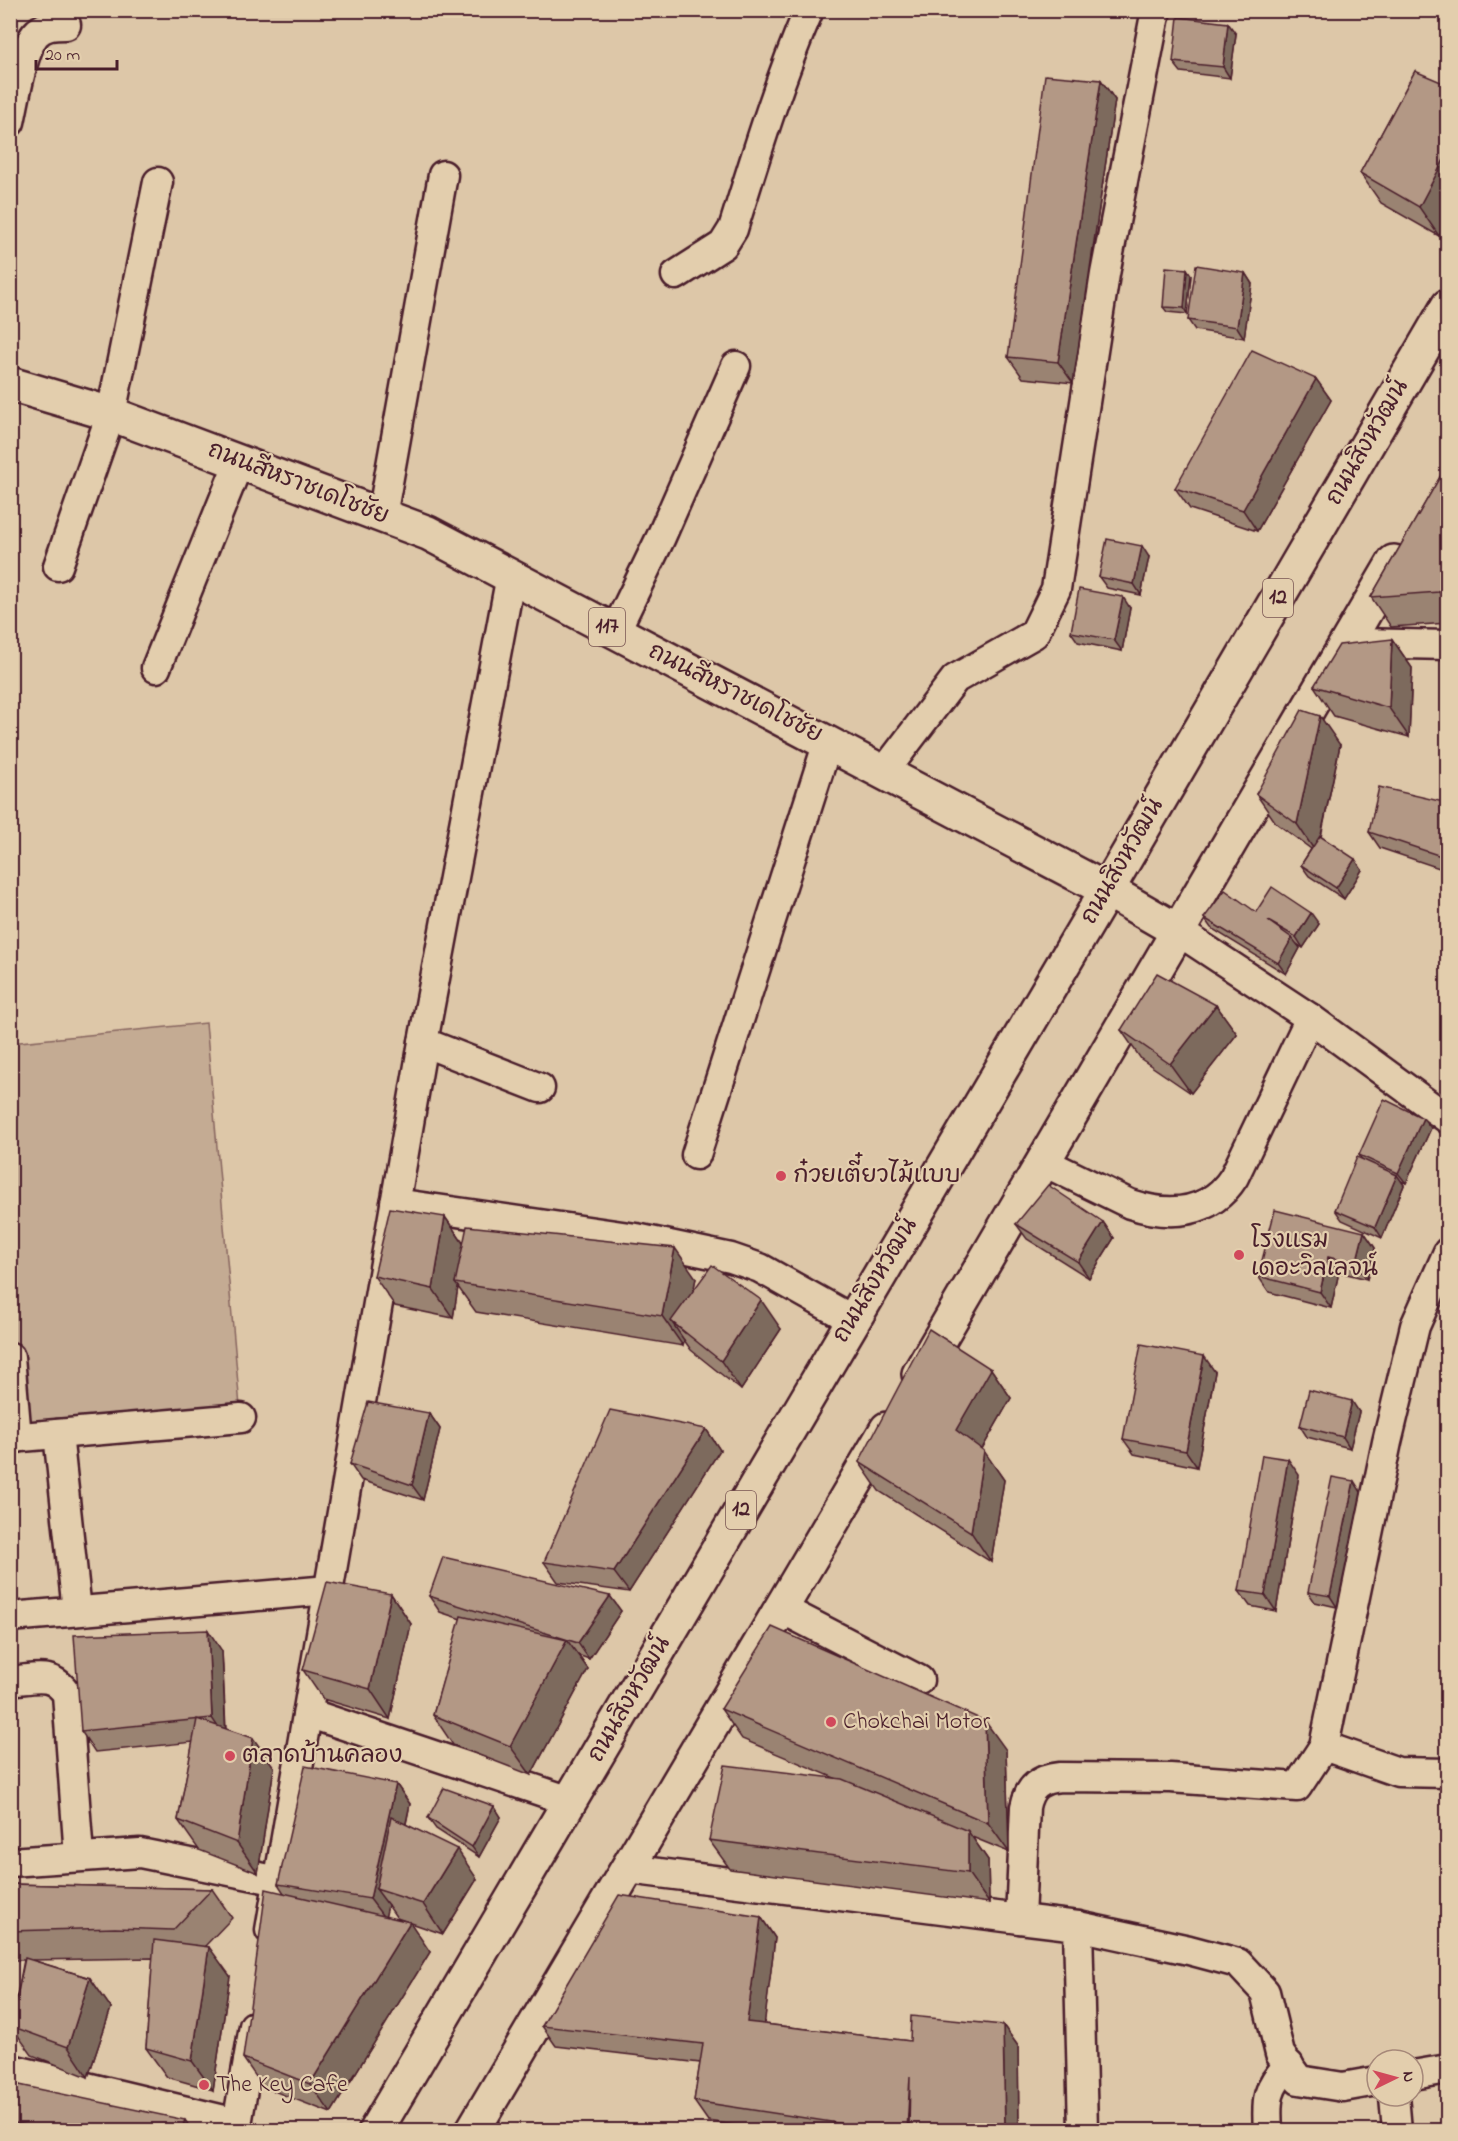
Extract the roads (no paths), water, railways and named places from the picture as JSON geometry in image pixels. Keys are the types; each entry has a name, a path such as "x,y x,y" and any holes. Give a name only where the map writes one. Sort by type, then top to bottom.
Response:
{"main road":[{"name":"ถนนสิงหวัฒน์","path":"376,2130 1107,890 1448,306"},
{"name":"ถนนสีหราชเดโชชัย","path":"10,384 111,414 428,533 1107,890 1178,931"},
{"path":"473,2130 782,1609 1406,541"}],"street":[{"path":"676,275 723,245 733,229 788,57 809,10"},
{"path":"884,772 955,679 1034,634 1056,590 1105,274 1156,10"},
{"path":"10,122 23,61 35,35 48,26 66,25"},
{"path":"382,516 443,175"},
{"path":"58,566 111,414 158,182"},
{"path":"615,632 661,537 736,366"},
{"path":"156,668 239,462"},
{"path":"267,1950 423,1042 511,575"},
{"path":"1347,643 1448,645"},
{"path":"696,1155 828,742"},
{"path":"1178,931 1310,1018 1448,1119"},
{"path":"1044,1162 1130,1204 1155,1211 1175,1212 1213,1201 1225,1191 1234,1177 1310,1018"},
{"path":"423,1042 540,1088"},
{"path":"395,1203 636,1238 731,1258 760,1268 853,1320"},
{"path":"1020,1919 1025,1807 1030,1790 1036,1784 1046,1779 1060,1777 1170,1778 1297,1788 1324,1746 1387,1442 1416,1326 1448,1252"},
{"path":"10,1357 14,1438 241,1418"},
{"path":"58,1434 77,1611"},
{"path":"10,1617 328,1590"},
{"path":"782,1609 919,1680"},
{"path":"10,1680 48,1678 60,1683 67,1694 79,1856"},
{"path":"308,1713 570,1801"},
{"path":"1324,1746 1398,1772 1448,1773"},
{"path":"10,1862 128,1852 153,1854 279,1881"},
{"path":"628,1869 1078,1926 1238,1963 1265,1992 1280,2054 1299,2080 1343,2087 1365,2083"},
{"path":"1078,1926 1083,2130"},
{"path":"10,2076 12,2069 236,2127 259,1996"},
{"path":"1268,2130 1266,2099 1278,2075 1289,2065"},
{"path":"1425,2073 1448,2069"},
{"path":"1395,2108 1397,2130"}],"place":[{"name":"ก๋วยเตี๋ยวไม้แบบ","path":"781,1176"},
{"name":"โรงแรม เดอะวิลเลจน์","path":"1239,1255"},
{"name":"Chokchai Motor","path":"831,1722"},
{"name":"ตลาดบ้านคลอง","path":"230,1756"},
{"name":"The Key Cafe","path":"204,2085"}]}
